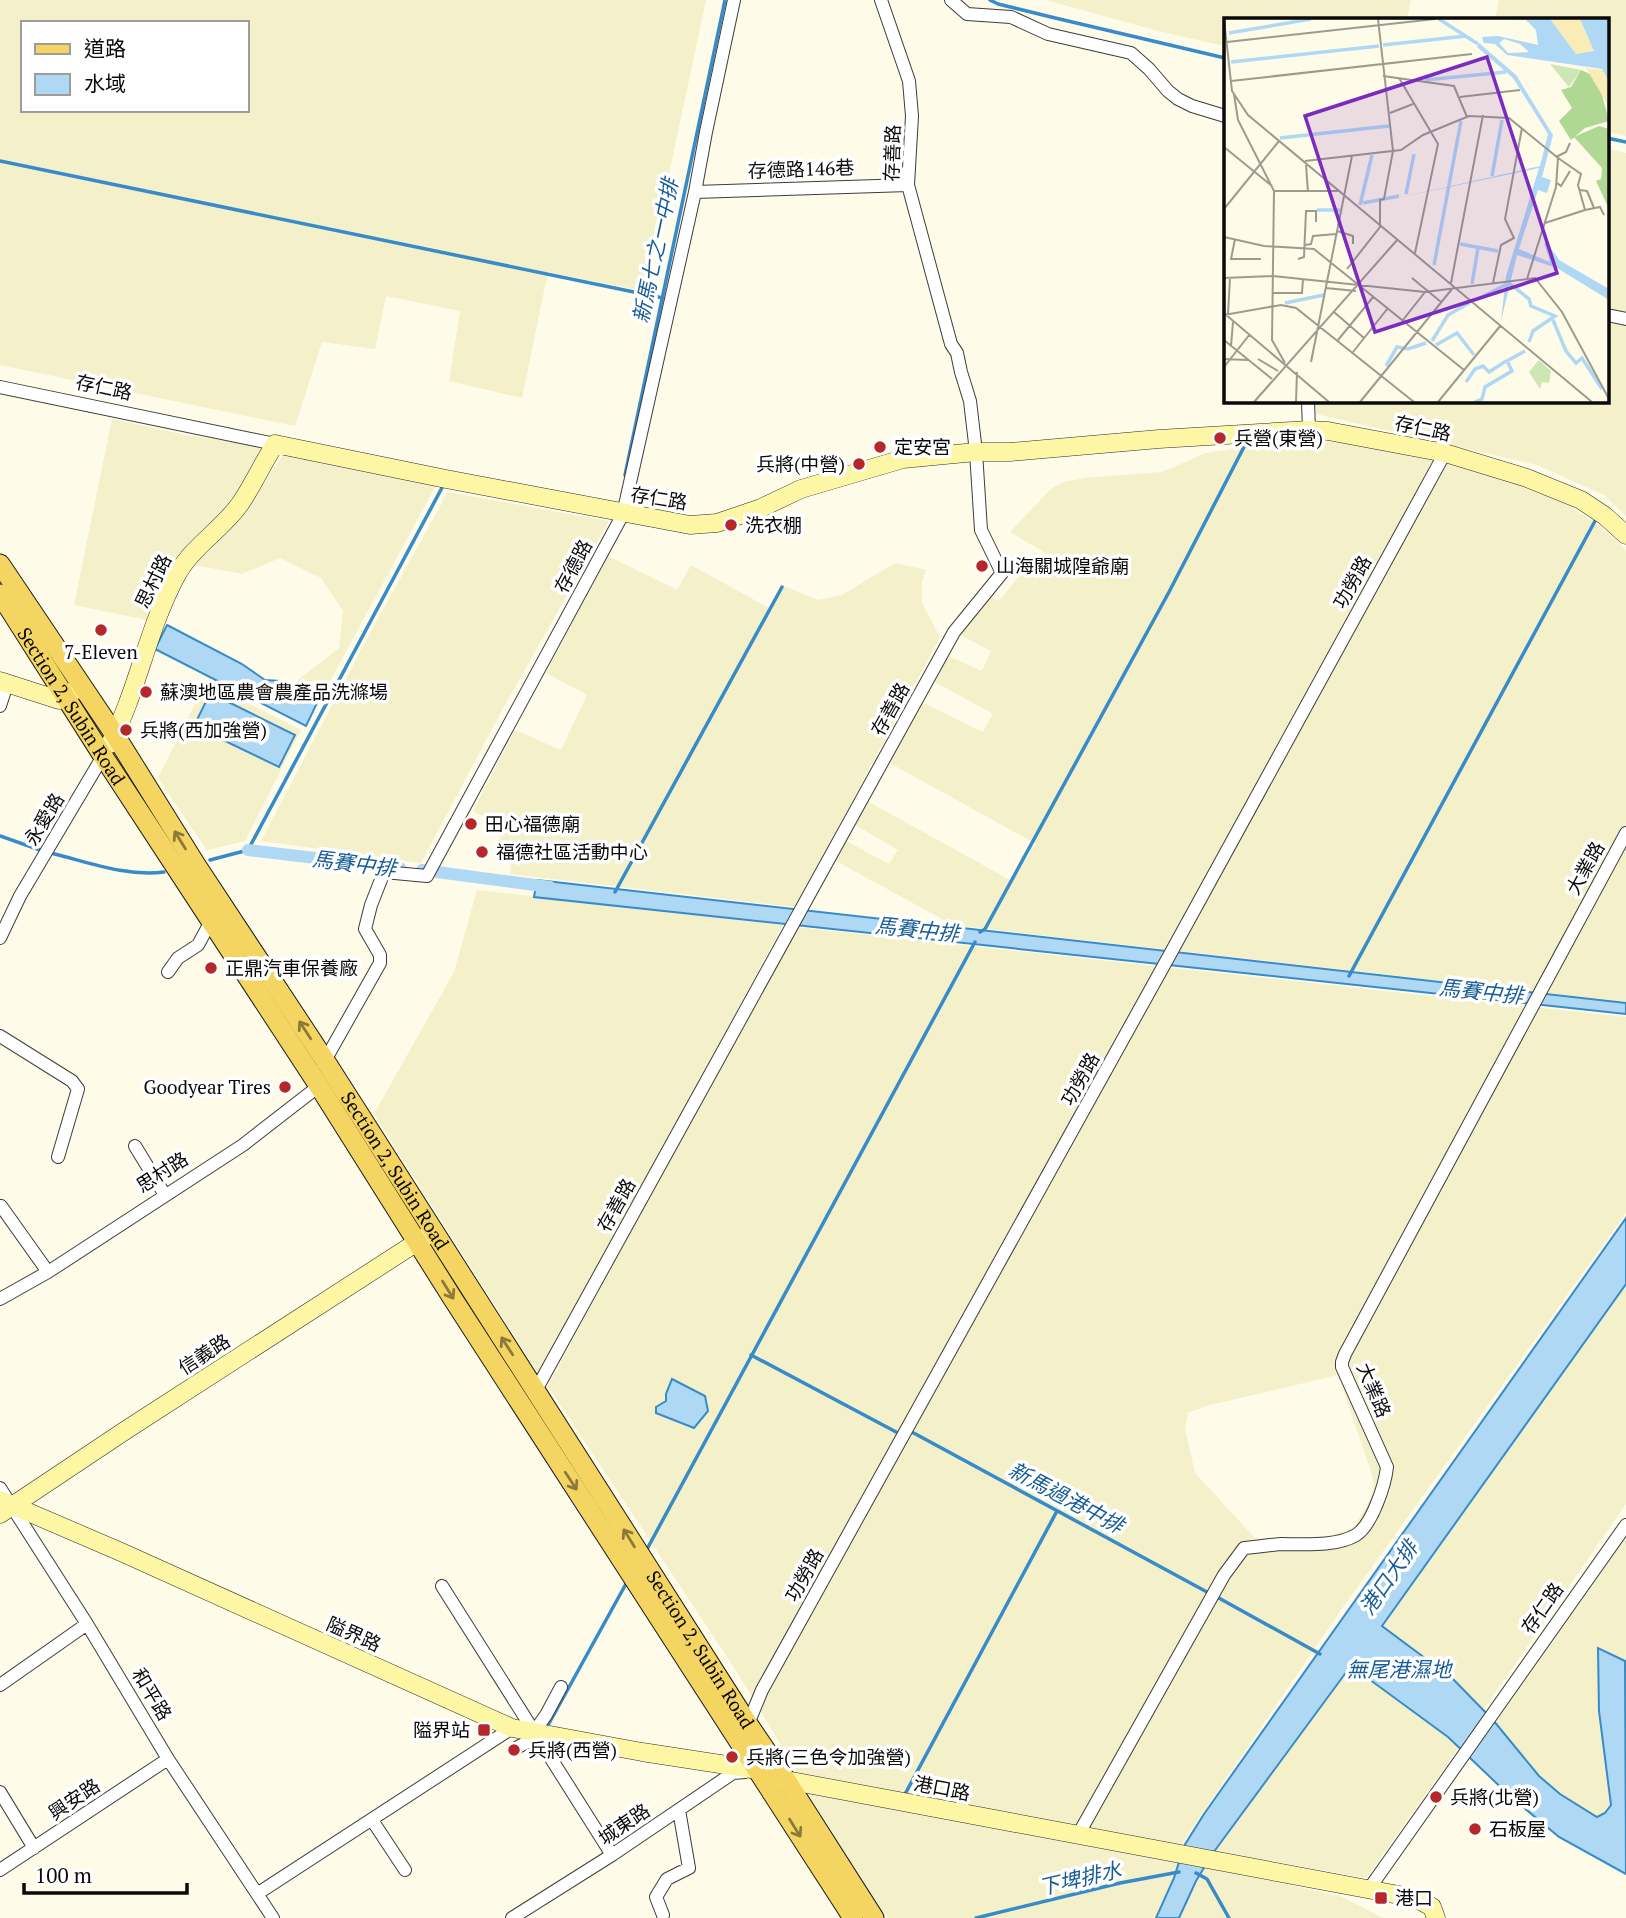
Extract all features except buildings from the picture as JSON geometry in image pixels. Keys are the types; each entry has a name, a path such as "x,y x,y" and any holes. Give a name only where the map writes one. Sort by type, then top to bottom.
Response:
{"main road":[{"name":"Section 2, Subin Road","path":"0,564 7,594 73,692 103,756 319,1086 536,1390 874,1918"},
{"name":"Section 2, Subin Road","path":"73,692 114,735 324,1059 426,1237 853,1918"}],"street":[{"name":"存德路","path":"324,1059 380,963 380,956 365,929 384,872 427,876 623,514 695,192 734,0"},
{"name":"存善路","path":"536,1390 954,632 1002,573 981,530 970,401 957,353 951,344 908,185 912,116 909,82 881,0"},
{"path":"951,0 967,14 1011,17 1048,33 1131,53 1178,99 1224,116"},
{"name":"存德路146巷","path":"695,192 908,185"},
{"path":"1608,315 1626,319"},
{"name":"存仁路","path":"0,387 446,480 690,525 718,523 761,508 801,489 903,459 1309,430 1445,453 1527,478 1581,500 1605,516 1626,535"},
{"path":"1308,402 1309,430"},
{"name":"思村路","path":"103,756 128,704 174,579 186,558 239,505 275,444"},
{"name":"功勞路","path":"748,1724 762,1690 1445,453"},
{"path":"0,706 4,682 59,700 73,692"},
{"name":"永愛路","path":"0,938 20,897 103,756"},
{"name":"大業路","path":"1078,1835 1224,1576 1244,1549 1280,1544 1310,1545 1355,1536 1364,1528 1380,1496 1387,1467 1342,1367 1345,1354 1626,833"},
{"path":"168,972 178,958 198,945 211,921"},
{"path":"0,1036 78,1088 58,1157"},
{"path":"319,1086 324,1059"},
{"name":"思村路","path":"0,1299 48,1272 243,1145 319,1086"},
{"path":"135,1146 165,1195"},
{"path":"1,1206 48,1272"},
{"name":"信義路","path":"4,1507 426,1237"},
{"name":"和平路","path":"0,1488 4,1507 87,1624 168,1759 273,1918"},
{"name":"隘界路","path":"4,1507 121,1552 512,1728 536,1734"},
{"name":"存仁路","path":"1369,1889 1428,1812 1492,1714 1626,1525"},
{"path":"442,1586 612,1855"},
{"path":"0,1685 87,1624"},
{"path":"516,1748 536,1734 561,1687"},
{"path":"257,1894 512,1728"},
{"name":"港口路","path":"536,1734 759,1770 786,1780 1369,1889"},
{"name":"興安路","path":"0,1870 168,1759"},
{"name":"城東路","path":"512,1918 612,1855 733,1773 759,1770"},
{"path":"0,1792 34,1848"},
{"path":"663,1915 656,1897 667,1879 689,1868 679,1810"},
{"path":"372,1820 405,1870"},
{"path":"1369,1889 1424,1901 1432,1906 1436,1918"}],"shaded area":[{"path":"0,0 706,0 644,291 548,272 522,398 449,381 460,311 386,296 375,349 322,342 295,426 0,365"},
{"path":"1046,0 1411,0 1407,18 1224,18 1224,46 1158,31"},
{"path":"1499,0 1626,0 1626,136 1608,131 1608,18 1495,18"},
{"path":"1608,149 1626,153 1626,516 1604,495 1537,465 1316,414 1315,402 1608,402"},
{"path":"112,419 181,434 266,447 232,500 174,559 152,621 74,605"},
{"path":"1297,440 1350,443 1454,465 1529,488 1567,505 1595,523 1626,551 1626,1002 953,925 836,861 846,841 889,864 898,850 854,824 867,801 1012,881 1036,844 888,762 921,702 983,732 993,714 933,681 948,656 982,671 991,651 960,635 988,596 999,601 1024,570 1037,576 1049,555 1010,532 1052,488 1063,482 1162,472 1206,453"},
{"path":"284,454 436,485 321,698 294,683 339,648 343,611 321,578 280,558 242,574 194,565 243,514"},
{"path":"448,492 609,521 503,708 421,863 261,841 369,635"},
{"path":"608,556 677,590 691,565 771,609 784,586 818,600 842,595 895,563 926,570 922,581 922,603 940,637 795,907 510,874 512,856 501,841 496,824 473,811 515,730 561,750 587,695 546,673"},
{"path":"206,682 301,730 245,841 207,850 158,778"},
{"path":"477,890 783,925 539,1375 374,1114 454,972"},
{"path":"794,927 1626,1017 1626,1213 1343,1607 1180,1846 799,1775 737,1672 548,1386","holes":["1338,1375 1374,1485 1371,1498 1353,1528 1319,1539 1255,1538 1195,1473 1185,1429 1188,1413 1206,1406"]},
{"path":"1626,1279 1626,1504 1481,1713 1447,1673 1408,1650 1378,1623"},
{"path":"1626,1538 1626,1845 1511,1759 1494,1725"},
{"path":"1359,1669 1463,1742 1366,1878 1215,1851 1342,1672"},
{"path":"806,1791 1216,1869 1340,1896 1383,1918 887,1918"}],"water":[{"path":"167,625 242,664 265,680 280,681 318,701 306,726 155,649"},
{"path":"210,693 295,735 279,767 194,726"},
{"path":"537,880 1626,1003 1626,1014 534,897"},
{"path":"1626,1218 1626,1284 1382,1626 1453,1679 1493,1720 1539,1776 1560,1794 1597,1817 1605,1813 1611,1805 1599,1711 1598,1648 1625,1661 1626,1874 1559,1837 1511,1797 1448,1737 1350,1667 1213,1853 1179,1918 1156,1918 1174,1878 1184,1846 1204,1814"},
{"path":"672,1379 705,1396 708,1411 694,1428 656,1413 656,1407 666,1401"}],"waterway":[{"name":"新馬七之一中排","path":"625,475 725,0"},
{"path":"990,0 1224,58"},
{"path":"1608,138 1626,142"},
{"path":"0,161 663,298"},
{"path":"980,932 985,929 1169,592 1245,445"},
{"path":"210,860 248,850 444,484"},
{"path":"1349,976 1595,521"},
{"path":"615,892 782,587"},
{"path":"0,836 40,850"},
{"name":"馬賽中排","path":"248,850 400,868"},
{"path":"51,853 121,871 164,872"},
{"name":"馬賽中排","path":"422,870 550,887"},
{"path":"646,1551 975,942"},
{"name":"新馬過港中排","path":"751,1355 898,1433"},
{"name":"新馬過港中排","path":"910,1431 1207,1592"},
{"path":"904,1796 1057,1511"},
{"path":"547,1727 627,1582"},
{"name":"新馬過港中排","path":"1217,1597 1320,1654"},
{"name":"下埤排水","path":"976,1918 1120,1883 1179,1872"},
{"path":"1196,1873 1207,1879 1229,1918"}],"place":[{"name":"兵營(東營)","path":"1220,438"},
{"name":"定安宮","path":"880,447"},
{"name":"兵將(中營)","path":"859,464"},
{"name":"洗衣棚","path":"731,525"},
{"name":"山海關城隍爺廟","path":"982,566"},
{"name":"7-Eleven","path":"101,630"},
{"name":"蘇澳地區農會農產品洗滌場","path":"146,692"},
{"name":"兵將(西加強營)","path":"126,730"},
{"name":"田心福德廟","path":"471,824"},
{"name":"福德社區活動中心","path":"482,852"},
{"name":"正鼎汽車保養廠","path":"211,968"},
{"name":"Goodyear Tires","path":"285,1087"},
{"name":"隘界站","path":"484,1730"},
{"name":"兵將(西營)","path":"514,1750"},
{"name":"兵將(三色令加強營)","path":"732,1757"},
{"name":"兵將(北營)","path":"1436,1797"},
{"name":"石板屋","path":"1475,1829"},
{"name":"港口","path":"1381,1898"}],"water label":[{"name":"港口大排","path":"1389,1578"},
{"name":"無尾港濕地","path":"1399,1670"}]}
